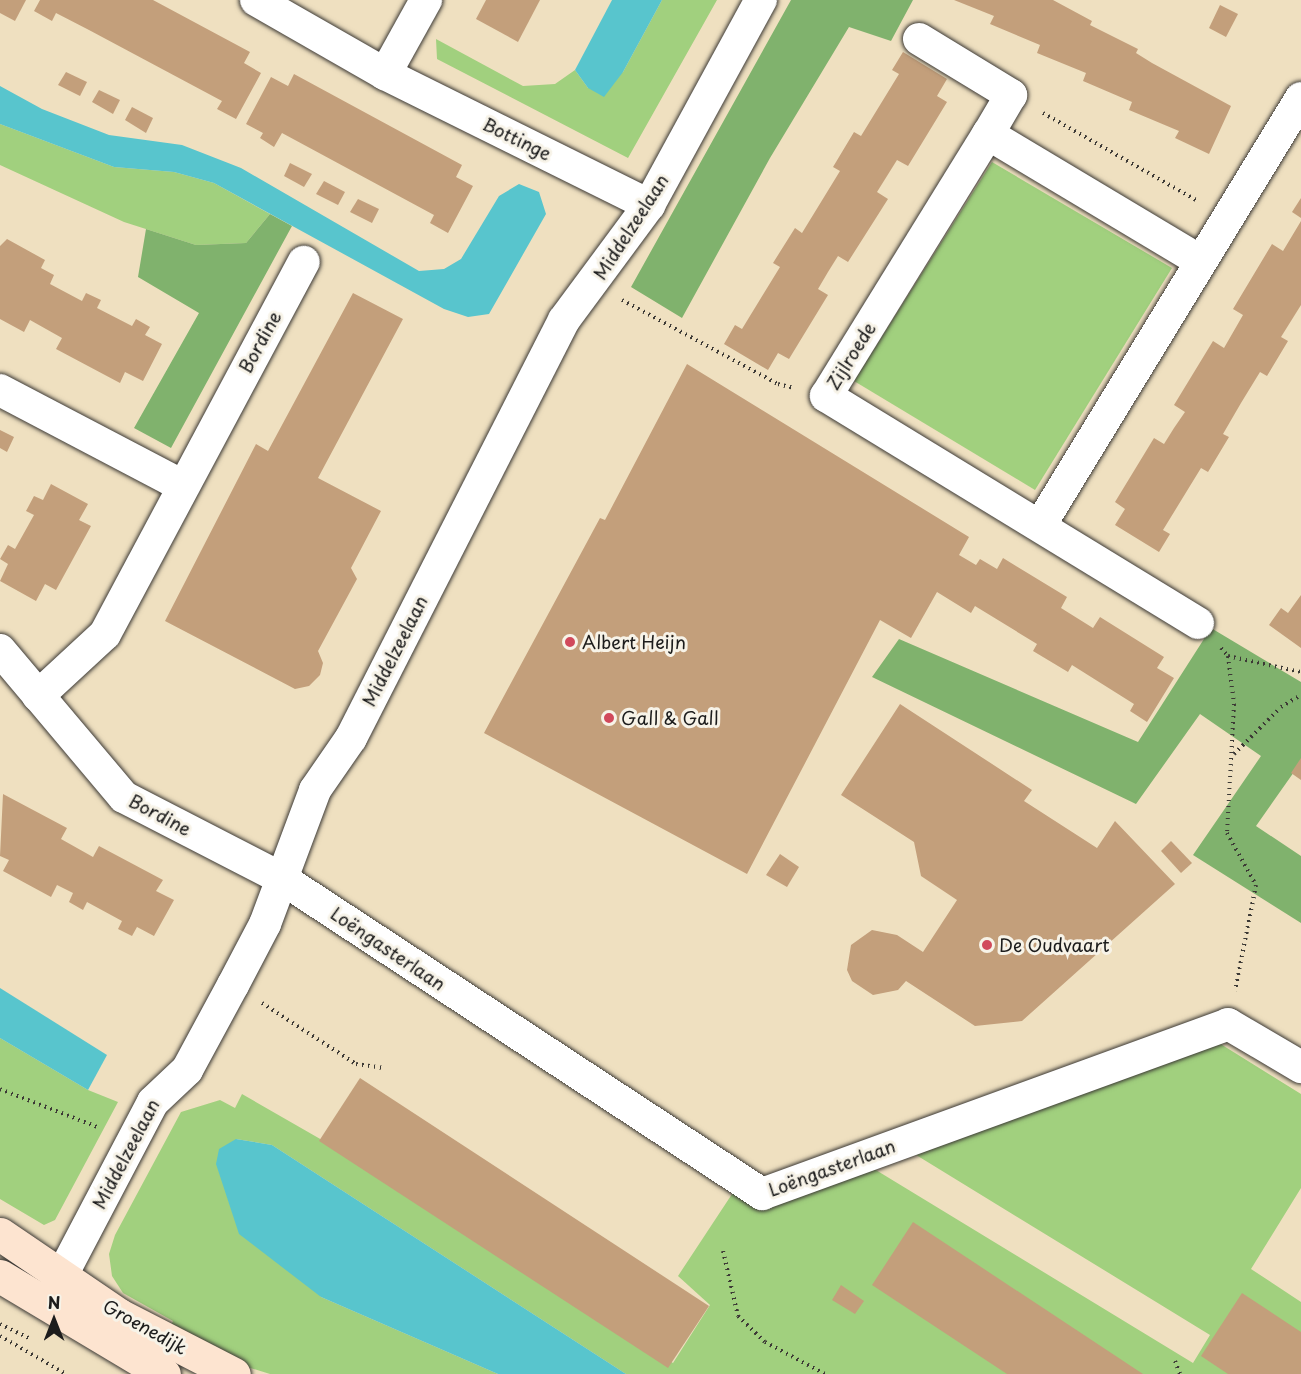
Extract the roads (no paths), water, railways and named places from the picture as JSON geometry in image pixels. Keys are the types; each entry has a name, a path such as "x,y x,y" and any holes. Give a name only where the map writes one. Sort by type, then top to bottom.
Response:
{"main road":[{"name":"Groenedijk","path":"0,1234 119,1315 234,1374"},
{"name":"Groenedijk","path":"0,1275 45,1306 164,1374"}],"street":[{"name":"Bottinge","path":"256,0 386,74 649,205"},
{"path":"386,74 426,0"},
{"name":"Middelzeelaan","path":"45,1306 158,1093 188,1070 233,985 265,924 315,790 351,738 564,320 594,285 649,205 761,0"},
{"name":"Zijlroede","path":"919,39 1011,95 826,396 1041,524 1198,623"},
{"path":"1041,524 1226,217 1301,98"},
{"path":"988,134 1200,261"},
{"name":"Bordine","path":"38,696 105,634 181,485 304,262"},
{"path":"0,390 181,485"},
{"name":"Bordine","path":"0,650 124,797 281,878"},
{"name":"Loëngasterlaan","path":"281,878 762,1194 1228,1024 1301,1067"}],"water":[{"path":"612,0 662,0 623,72 604,97 588,88 575,70"},
{"path":"0,86 42,109 109,135 182,145 241,168 419,271 444,269 461,259 499,196 519,184 539,192 546,214 489,314 468,317 444,309 214,183 174,172 114,167 0,124"},
{"path":"0,988 107,1055 88,1090 0,1038"},
{"path":"236,1139 272,1145 626,1374 498,1374 321,1297 239,1234 216,1164 219,1149"}],"place":[{"name":"Albert Heijn","path":"570,642"},
{"name":"Gall & Gall","path":"609,718"},
{"name":"De Oudvaart","path":"987,945"}]}
